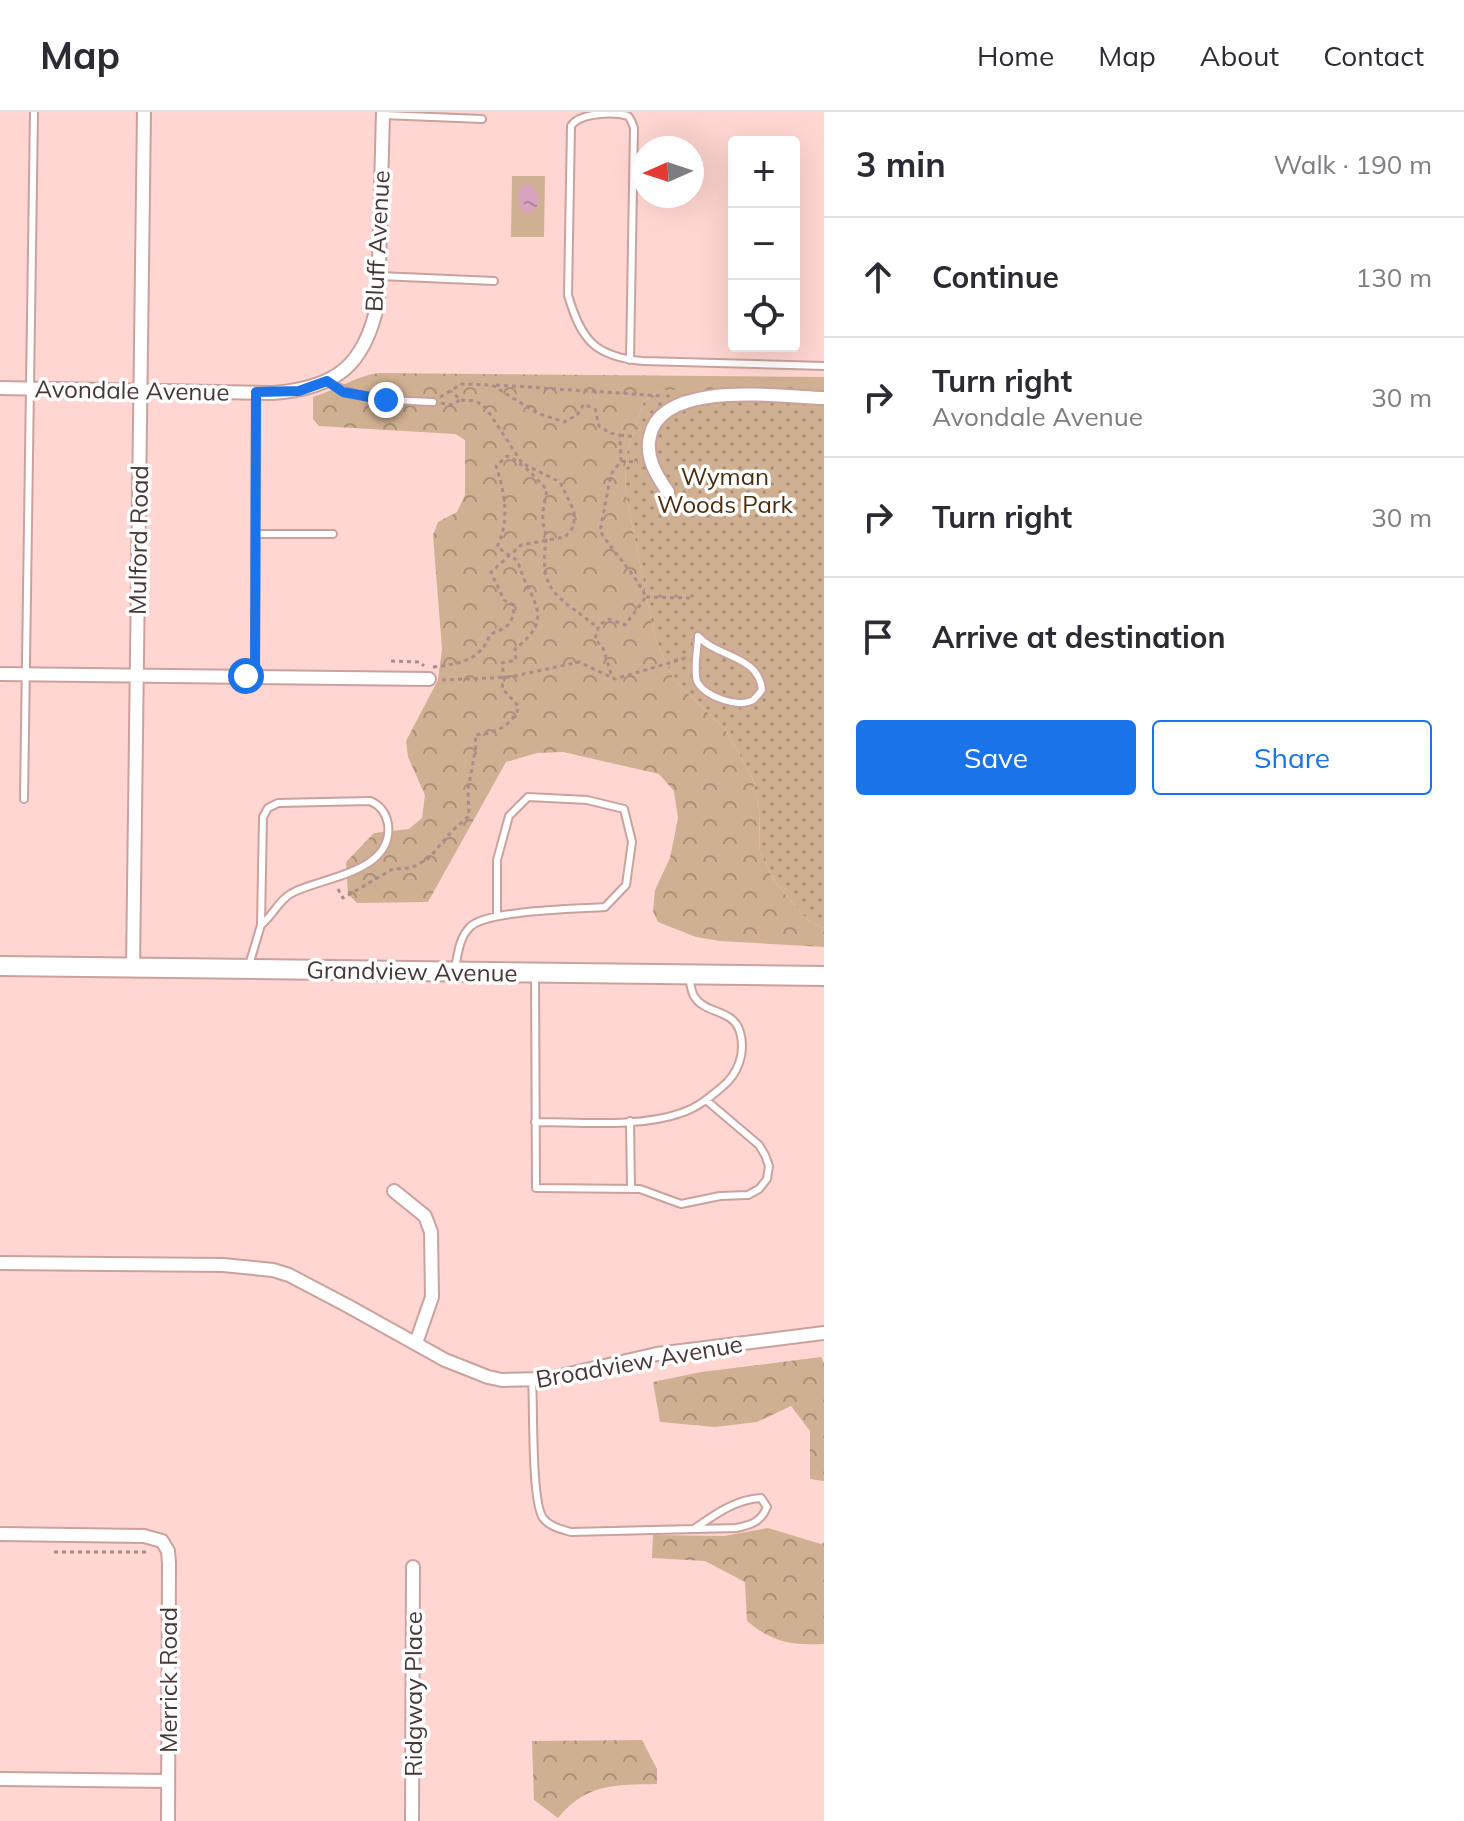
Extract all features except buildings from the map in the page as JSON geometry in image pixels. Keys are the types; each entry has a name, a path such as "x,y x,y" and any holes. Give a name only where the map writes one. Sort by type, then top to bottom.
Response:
{"main road":[{"name":"Grandview Avenue","path":"0,966 824,976"}],"street":[{"name":"Mulford Road","path":"133,968 144,112"},
{"name":"Bluff Avenue","path":"352,364 373,324 380,276 383,113"},
{"name":"Avondale Avenue","path":"0,388 299,391 337,377 352,364"},
{"path":"668,492 655,473 648,447 651,430 668,409 707,397 824,398"},
{"path":"0,674 432,677"},
{"path":"394,1191 425,1216 431,1232 432,1297 416,1343"},
{"name":"Broadview Avenue","path":"0,1263 223,1265 273,1270 289,1275 445,1360 502,1380 532,1380 657,1354 824,1333"},
{"name":"Merrick Road","path":"0,1534 144,1536 162,1541 168,1551 168,1821"},
{"name":"Ridgway Place","path":"412,1821 413,1567"},
{"path":"0,1779 168,1781"}],"lane":[{"path":"24,799 34,112"},
{"path":"630,360 634,128 624,113 589,112 577,117 571,126 568,295 574,317 586,338 601,351 619,359 630,360 824,366"},
{"path":"383,113 482,119"},
{"path":"380,276 494,281"},
{"path":"327,381 343,392 386,400 433,402"},
{"path":"255,677 256,392"},
{"path":"256,534 333,534"},
{"path":"698,636 706,645 745,662 756,673 762,690 754,699 743,703 726,701 706,691 698,684 697,655 698,636"},
{"path":"455,971 461,940 471,925 497,915 605,907 626,885 632,842 624,809 587,800 528,797 509,816 497,860 497,915"},
{"path":"248,969 261,925 263,817 268,808 278,803 370,801 380,805 387,820 388,836 381,852 355,872 293,891 279,902 261,925"},
{"path":"535,972 536,1188 631,1188 681,1204 720,1196 748,1195 759,1189 767,1179 769,1166 765,1155 759,1145 706,1100"},
{"path":"535,1122 650,1121 682,1113 706,1100 729,1081 742,1055 740,1033 733,1019 700,1003 693,995 688,974"},
{"path":"630,1121 631,1188"},
{"path":"532,1380 537,1495 542,1517 554,1527 571,1532 736,1528 753,1525 767,1507 761,1498 752,1498 715,1515 694,1529"}],"path":[{"path":"433,402 462,384 665,396"},
{"path":"492,385 537,413 564,422 577,415 584,404 595,409 599,426 620,435 621,461 611,474 600,531 619,560 635,575 646,597"},
{"path":"451,391 461,400"},
{"path":"433,402 451,405 461,400 476,401 486,408 528,473 547,490 543,522 547,537 543,569 546,582 553,593 599,629"},
{"path":"343,898 393,869 411,868 429,858 469,816 468,790 475,735 499,731 515,719 519,707 502,688 504,677 502,663 516,660 515,649 529,638 537,624 539,612 518,561 509,555 497,547 505,531 505,503 496,466 507,456 560,482 574,511 574,526 565,537 521,545 509,555 491,572 504,600 514,605 514,618 507,629 490,634 486,646 476,656 460,664 431,667 432,677 504,677 579,662 615,679 697,655"},
{"path":"646,597 690,598"},
{"path":"612,677 603,648 595,639 599,625 609,619 625,625 646,597"},
{"path":"54,1552 149,1552"}],"green space":[{"path":"512,176 545,176 544,237 511,237"},
{"path":"379,373 824,377 824,390 660,390 644,401 627,452 625,489 655,639 674,680 725,729 752,777 759,807 760,852 774,881 809,921 824,928 824,947 720,941 696,937 658,922 653,911 655,890 670,858 678,818 674,791 659,774 563,752 537,753 506,762 428,902 357,903 348,894 346,862 374,833 409,829 422,818 425,795 408,757 406,741 438,680 442,649 433,535 438,522 457,512 465,495 465,440 455,434 319,426 313,419 313,397"},
{"name":"Wyman Woods Park","path":"660,390 824,390 824,928 809,921 774,881 760,852 759,807 752,777 725,729 674,680 655,639 625,489 627,452 644,401"},
{"path":"821,1357 824,1363 824,1481 810,1479 810,1431 791,1406 757,1422 715,1427 660,1422 653,1382 701,1372"},
{"path":"768,1528 821,1544 824,1542 824,1644 783,1641 756,1628 747,1621 745,1582 705,1561 652,1558 653,1535 724,1536"},
{"path":"642,1740 657,1769 657,1784 602,1788 580,1798 558,1818 534,1800 532,1741"}],"water":[{"path":"525,184 533,186 539,195 537,207 528,214 521,211 518,191"}],"route":[{"path":"246,676 255,677 256,392 299,391 327,381 343,392 386,400"}]}
